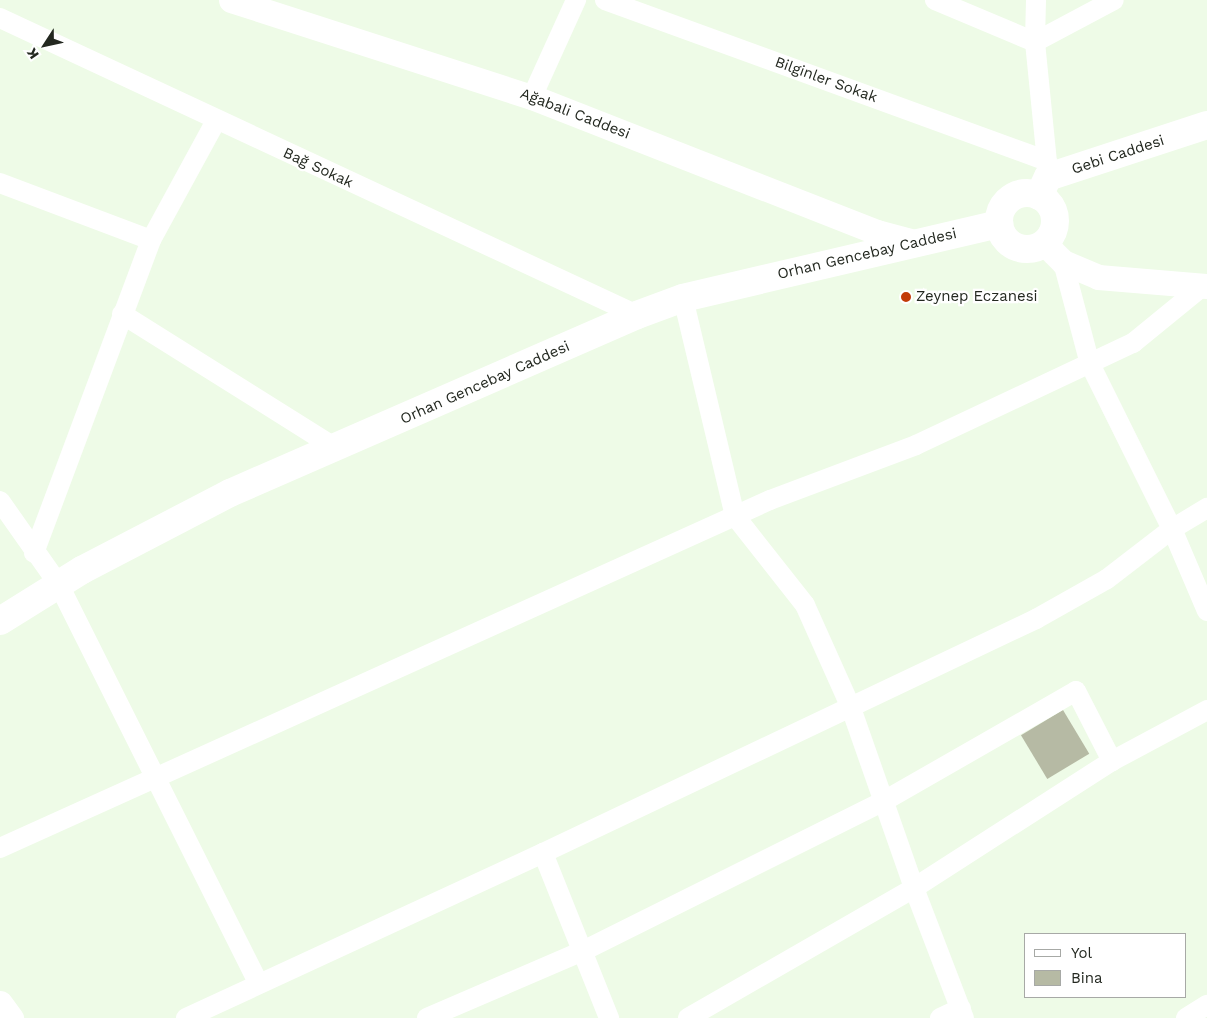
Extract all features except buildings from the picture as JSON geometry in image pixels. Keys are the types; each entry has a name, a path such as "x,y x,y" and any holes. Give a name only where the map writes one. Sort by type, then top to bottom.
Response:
{"main road":[{"name":"Gebi Caddesi","path":"999,224 1002,209 1011,198 1025,193 1045,178 1207,125"},
{"path":"999,224 1004,238 1016,247 1054,253 1055,228 1053,209 1045,178"},
{"name":"Orhan Gencebay Caddesi","path":"0,621 59,585 230,493 337,449 638,315 683,298 914,242 999,224"}],"street":[{"name":"Ağabali Caddesi","path":"230,0 532,97 877,232 914,242"},
{"path":"532,97 576,0"},
{"name":"Bilginler Sokak","path":"605,0 1045,178"},
{"path":"934,0 1034,42"},
{"path":"1036,0 1034,42 1045,178"},
{"path":"1034,42 1114,0"},
{"name":"Bağ Sokak","path":"0,18 638,315"},
{"path":"34,553 150,240 216,120"},
{"path":"0,183 150,240"},
{"path":"1054,253 1098,277 1205,286"},
{"path":"1054,253 1090,364 1172,529 1207,611"},
{"path":"0,848 734,516 916,446 1133,343 1205,286"},
{"path":"683,298 734,516 805,605 851,708 914,888 962,1013 940,1018"},
{"path":"122,314 337,449"},
{"path":"0,501 34,553 59,585 259,984"},
{"path":"186,1018 544,853 1036,619 1108,579 1172,529 1207,508"},
{"path":"427,1018 585,950 884,801 1076,692 1112,761"},
{"path":"688,1018 914,888 1112,761 1207,710"},
{"path":"544,853 585,950 608,1018"},
{"path":"0,1003 10,1018"},
{"path":"1186,1018 1207,1005"}],"place":[{"name":"Zeynep Eczanesi","path":"906,297"}]}
